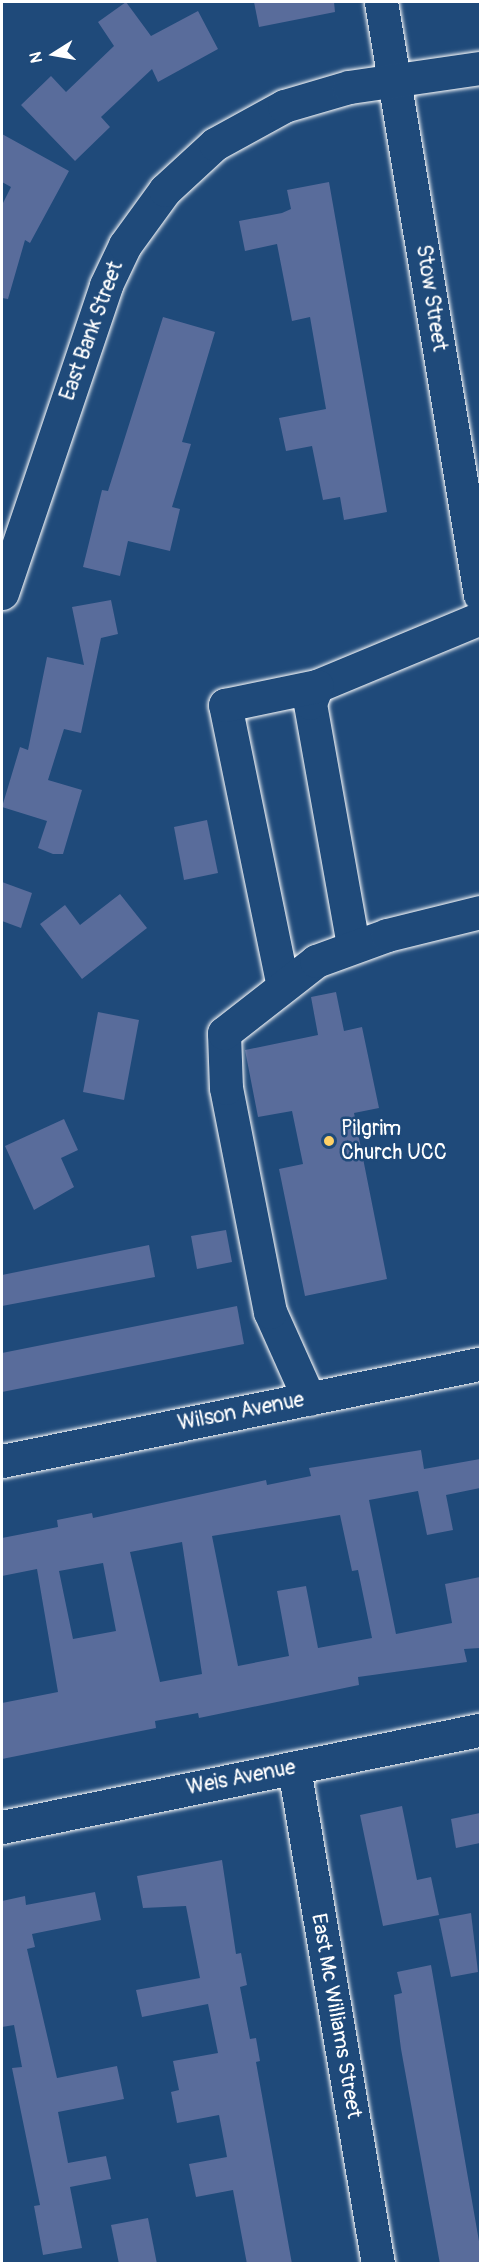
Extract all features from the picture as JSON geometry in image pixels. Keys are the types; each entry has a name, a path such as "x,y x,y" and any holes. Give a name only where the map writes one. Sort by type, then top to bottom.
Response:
{"street":[{"name":"Stow Street","path":"381,2 471,482 480,596"},
{"name":"East Bank Street","path":"2,593 106,285 151,207 197,158 264,115 338,89 480,68"},
{"path":"282,982 225,705 314,694 480,618"},
{"path":"314,694 353,945"},
{"path":"309,1399 270,1312 226,1088 224,1033 282,982 353,945 480,912"},
{"name":"Wilson Avenue","path":"2,1461 480,1364"},
{"name":"Weis Avenue","path":"2,1827 480,1730"},
{"name":"East Mc Williams Street","path":"294,1768 378,2264"}],"building":[{"path":"126,2 151,36 198,11 218,49 158,82 152,69 101,117 110,127 75,161 21,105 51,76 66,92 114,46 98,22"},
{"path":"254,2 334,2 335,12 259,27"},
{"path":"2,134 69,171 30,243 25,240 8,299 2,298 2,205 11,187 2,182"},
{"path":"329,182 387,512 344,520 340,497 323,500 312,446 286,451 279,418 326,409 310,317 292,321 277,244 245,251 239,221 282,213 291,209 287,190"},
{"path":"163,317 215,332 182,442 191,444 172,507 180,509 170,551 128,541 120,576 83,567 102,490 108,491"},
{"path":"111,600 118,634 101,638 81,733 64,729 48,780 82,790 63,854 53,854 38,848 47,821 2,807 20,747 28,750 47,657 84,665 72,607"},
{"path":"207,820 218,873 184,880 174,827"},
{"path":"2,882 32,893 21,928 2,921"},
{"path":"120,894 147,928 82,979 40,924 65,905 80,925"},
{"name":"Pilgrim Church UCC","path":"336,992 344,1031 362,1027 379,1108 354,1113 387,1279 305,1296 279,1169 303,1164 292,1111 258,1117 245,1050 318,1035 311,997"},
{"path":"98,1012 139,1020 124,1100 83,1092"},
{"path":"64,1119 78,1150 61,1158 74,1187 34,1210 5,1146"},
{"path":"226,1230 232,1262 197,1269 191,1236"},
{"path":"149,1245 155,1277 2,1306 2,1275"},
{"path":"237,1306 244,1344 2,1392 2,1353"},
{"path":"421,1450 424,1469 480,1459 480,1488 446,1495 453,1530 427,1535 418,1491 369,1500 396,1634 452,1623 445,1584 480,1577 480,1648 464,1649 467,1662 358,1677 359,1685 199,1718 198,1713 155,1721 156,1728 2,1759 2,1703 58,1692 37,1569 2,1576 2,1538 58,1527 57,1520 92,1513 93,1518 266,1480 267,1485 311,1476 309,1468","holes":["340,1515 352,1571 358,1570 372,1638 318,1648 306,1586 277,1591 289,1656 238,1666 212,1536","182,1542 202,1674 160,1682 130,1552","103,1563 116,1631 73,1639 59,1571"]},
{"path":"402,1806 417,1880 431,1877 439,1915 383,1926 360,1815"},
{"path":"480,1813 480,1843 456,1848 451,1819"},
{"path":"222,1860 236,1954 241,1953 247,1985 240,1987 250,2039 256,2038 260,2061 256,2062 292,2264 247,2264 233,2190 196,2197 189,2164 227,2157 219,2115 177,2123 171,2092 179,2090 173,2061 218,2053 208,2004 142,2017 136,1990 200,1978 186,1906 143,1908 137,1876"},
{"path":"95,1892 101,1920 32,1934 35,1947 27,1949 57,2078 117,2066 124,2099 58,2112 68,2163 106,2156 111,2179 70,2187 82,2248 43,2255 34,2206 40,2205 12,2068 22,2067 14,2025 2,2027 2,1901 25,1896 26,1905"},
{"path":"471,1913 478,1972 451,1977 439,1919"},
{"path":"431,1965 480,2247 480,2264 440,2264 401,2049 394,1995 402,1993 397,1972"},
{"path":"148,2218 157,2264 119,2264 111,2225"}],"place":[{"name":"Pilgrim Church UCC","path":"329,1141"}]}
